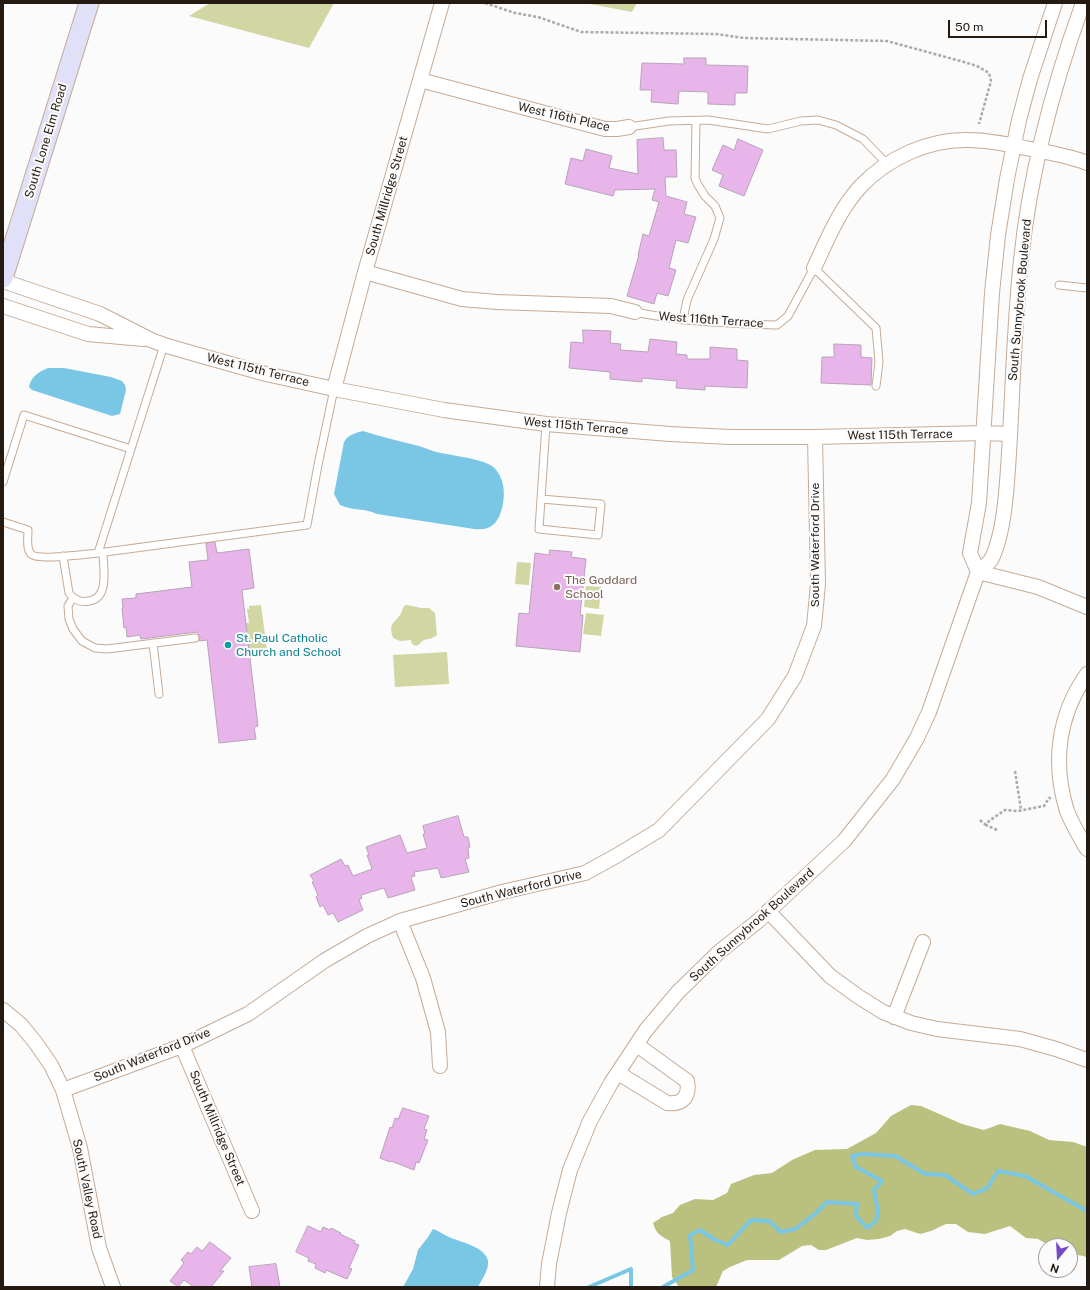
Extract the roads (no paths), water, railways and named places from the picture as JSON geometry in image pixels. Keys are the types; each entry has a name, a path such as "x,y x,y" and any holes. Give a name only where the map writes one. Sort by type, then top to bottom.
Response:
{"street":[{"name":"South Lone Elm Road","path":"3,280 89,3"},
{"name":"South Millridge Street","path":"334,389 364,272 442,3"},
{"path":"1055,3 1030,79 1007,179 992,293 978,503 970,553 978,572 1038,587 1087,607"},
{"name":"South Sunnybrook Boulevard","path":"547,1287 548,1264 557,1220 570,1170 590,1121 636,1044 678,992 719,952 768,911 844,841 893,779 917,738 929,712 978,572 991,561 1000,534 1006,495 1021,261 1026,222 1050,108 1062,62 1083,3"},
{"name":"West 116th Place","path":"420,80 605,129 629,127"},
{"name":"West 116th Terrace","path":"814,268 837,220 849,200 868,178 887,164 905,154 928,145 949,141 993,141 1040,150 1087,163"},
{"name":"West 116th Terrace","path":"364,272 462,299 497,302 611,306 634,312"},
{"name":"West 115th Terrace","path":"3,280 100,314 158,342 266,374 334,389 444,410 546,424 678,435 816,438 983,433 1010,434"},
{"name":"West 115th Terrace","path":"3,306 88,334 158,342"},
{"name":"South Waterford Drive","path":"63,1090 182,1046 248,1014 324,961 367,936 400,922 502,892 585,872 616,856 659,830 768,718 795,676 814,626 818,584 816,438"},
{"path":"1087,674 1066,714 1059,742 1059,777 1068,812 1087,849"},
{"path":"768,911 830,976 859,997 894,1018 937,1029 1020,1039 1056,1049 1087,1060"},
{"path":"400,922 423,978 438,1032 440,1066"},
{"path":"894,1018 922,942"},
{"name":"South Valley Road","path":"3,1010 35,1042 51,1065 63,1090 80,1148 99,1248 112,1287"},
{"path":"618,1073 667,1103 675,1104 682,1101 686,1096 689,1088 687,1081 636,1044"},
{"name":"South Millridge Street","path":"182,1046 252,1211"}],"lane":[{"name":"West 116th Place","path":"629,127 669,120 717,121 768,129 800,121 818,120 836,125 863,139 887,164"},
{"path":"683,320 687,300 714,239 720,218 715,206 705,196 695,178 696,121"},
{"path":"814,268 876,328 879,362 876,386"},
{"name":"West 116th Terrace","path":"634,312 660,318 777,325 788,316 814,268"},
{"path":"1059,285 1087,288"},
{"path":"63,556 69,593 73,598 85,602 101,596 104,580 101,552 131,449 158,342"},
{"path":"3,522 28,530 28,548 30,554 34,557 44,558 307,525 334,389"},
{"path":"3,482 24,414 131,449"},
{"path":"541,499 601,504 598,535 539,529 541,499 546,424"},
{"path":"73,598 68,606 69,619 73,629 82,641 95,648 107,649 195,638"},
{"path":"153,644 159,694"}],"water":[{"path":"48,368 64,368 111,377 122,381 126,390 120,414 112,416 32,390 29,387 34,377"},
{"path":"363,431 436,452 481,461 492,466 497,471 503,483 504,490 503,504 497,521 489,528 474,529 377,514 340,505 334,494 344,442 350,436"},
{"path":"433,1229 483,1252 486,1256 488,1264 485,1274 478,1287 403,1287 413,1269 418,1250"}],"waterway":[{"path":"663,1287 693,1270 690,1235 700,1230 715,1240 728,1245 751,1220 769,1221 781,1232 795,1229 815,1214 827,1202 857,1204 856,1216 867,1228 876,1221 878,1212 874,1190 882,1181 856,1167 852,1156 862,1154 895,1156 925,1174 945,1175 973,1194 987,1188 998,1171 1025,1176 1087,1211"},
{"path":"589,1287 631,1269 631,1287"}],"place":[{"name":"The Goddard School","path":"557,587"},
{"name":"St. Paul Catholic Church and School","path":"228,645"}]}
